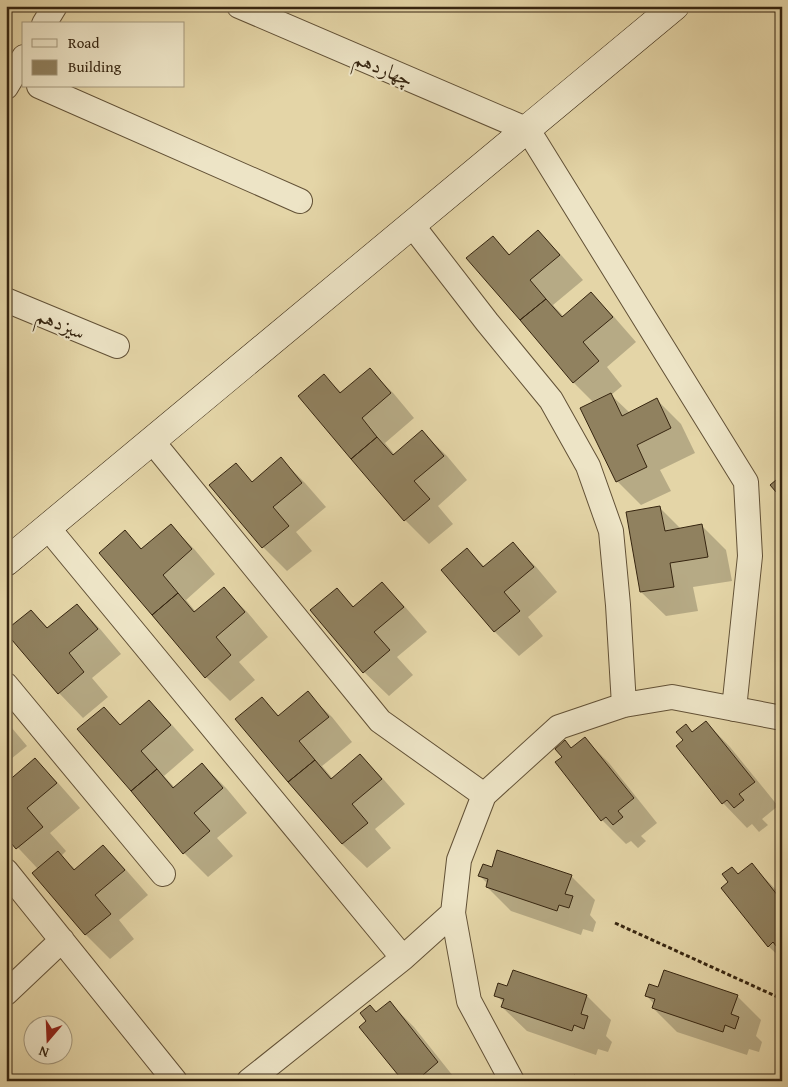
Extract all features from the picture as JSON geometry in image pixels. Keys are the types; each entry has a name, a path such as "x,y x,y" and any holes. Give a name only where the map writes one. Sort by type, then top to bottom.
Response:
{"street":[{"path":"45,22 55,6"},
{"name":"چهاردهم","path":"240,6 528,130"},
{"path":"6,562 675,6"},
{"path":"44,88 300,201"},
{"path":"528,130 746,482 750,556 734,708"},
{"path":"412,225 487,322 551,400 588,466 611,531 624,705"},
{"name":"سیزدهم","path":"6,300 116,346"},
{"path":"152,442 380,721 484,795"},
{"path":"48,528 403,958"},
{"path":"6,685 163,874"},
{"path":"512,1081 469,1001 454,913 459,860 484,795 559,727 624,705 672,697 782,718"},
{"path":"6,871 175,1081"},
{"path":"249,1081 403,958 454,913"},
{"path":"6,993 62,940"}],"path":[{"path":"615,923 782,999"}],"building":[{"path":"538,230 560,255 530,280 546,299 520,320 466,258 493,236 509,255"},
{"path":"591,292 613,317 583,342 599,361 573,383 520,320 546,299 562,317"},
{"path":"370,368 391,393 362,418 377,437 351,459 298,396 324,374 340,393"},
{"path":"611,393 622,416 657,398 671,428 637,445 647,467 616,482 580,408"},
{"path":"422,430 444,456 414,481 430,499 404,521 351,459 377,437 393,455"},
{"path":"281,457 302,483 273,507 289,526 262,548 209,485 236,463 252,482"},
{"path":"782,475 782,499 770,485"},
{"path":"660,506 665,531 702,524 708,557 670,563 674,587 640,592 626,512"},
{"path":"171,524 192,549 163,575 178,593 152,615 99,553 125,530 141,549"},
{"path":"513,542 534,567 504,592 520,611 494,632 441,570 467,548 483,567"},
{"path":"382,582 404,607 374,632 390,650 363,673 310,610 337,588 353,607"},
{"path":"224,587 245,612 216,637 231,655 205,678 152,615 178,593 194,612"},
{"path":"77,604 98,629 69,653 84,672 58,694 6,633 6,630 31,610 47,628"},
{"path":"308,691 329,717 299,741 315,760 288,782 235,719 262,697 278,716"},
{"path":"149,700 171,725 141,751 157,769 131,791 77,729 104,707 120,725"},
{"path":"706,721 755,782 739,794 744,800 734,808 727,800 722,804 676,746 683,740 676,732 686,724 692,732"},
{"path":"585,737 634,798 618,811 623,817 613,825 606,817 601,821 555,762 562,757 555,749 565,740 571,748"},
{"path":"360,754 382,779 352,804 368,823 342,844 288,782 315,760 331,779"},
{"path":"35,758 57,783 27,808 43,827 16,849 6,837 6,783"},
{"path":"202,763 223,788 194,813 210,831 183,854 131,791 157,769 173,788"},
{"path":"103,845 125,870 95,895 111,914 85,935 32,873 58,851 74,870"},
{"path":"497,850 572,875 565,894 573,896 569,908 559,905 557,911 486,887 488,879 478,876 483,864 492,867"},
{"path":"752,863 782,901 782,949 780,951 773,942 768,947 721,888 728,882 722,874 732,867 738,874"},
{"path":"513,970 587,995 581,1014 588,1016 584,1029 574,1025 572,1031 501,1007 504,999 494,996 498,983 507,986"},
{"path":"664,970 738,995 731,1014 739,1017 735,1029 725,1025 723,1032 652,1008 655,999 645,996 649,984 658,987"},
{"path":"390,1001 438,1062 423,1075 428,1081 403,1081 359,1027 366,1021 360,1013 370,1005 376,1012"},
{"path":"574,1075 591,1081 573,1081"}]}
